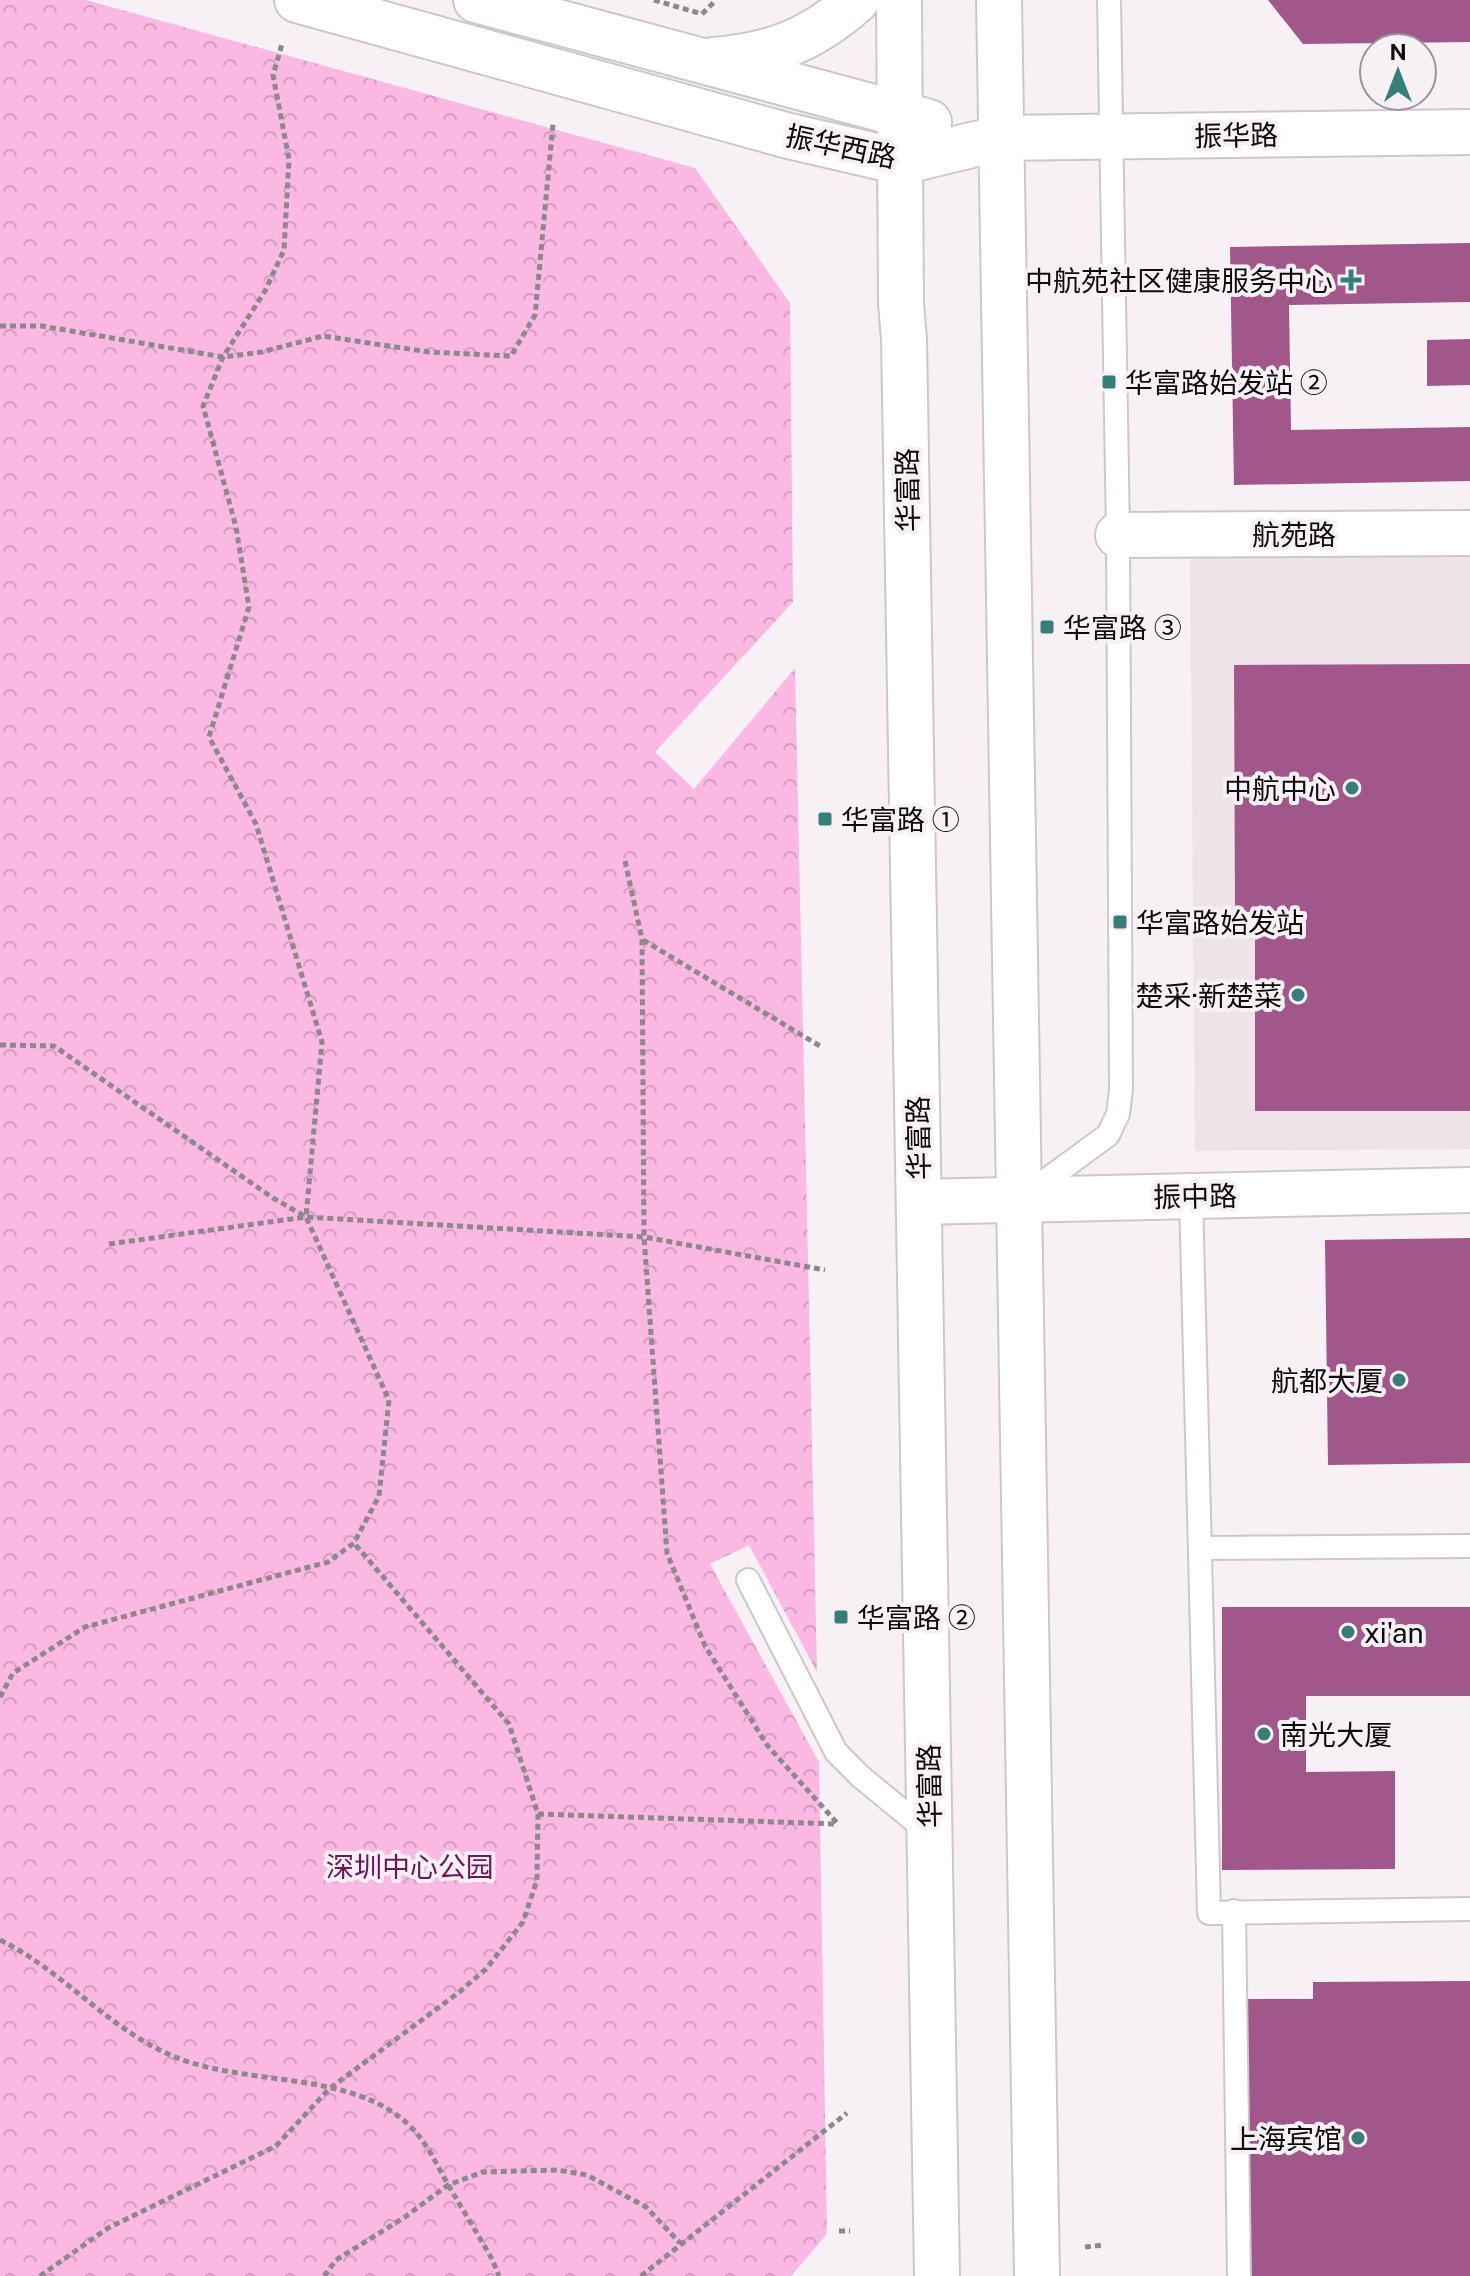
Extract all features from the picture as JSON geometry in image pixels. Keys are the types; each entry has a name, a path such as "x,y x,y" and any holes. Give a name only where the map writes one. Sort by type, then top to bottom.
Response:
{"main road":[{"name":"振华西路","path":"297,0 785,135 901,162 1001,138"},
{"name":"振华西路","path":"476,0 901,116 1001,138"},
{"path":"699,61 753,56 797,41 834,21 857,0"},
{"name":"华富路","path":"899,0 901,303 905,355 937,2276"},
{"path":"999,0 1037,2276"},
{"name":"振华路","path":"1001,138 1470,132"},
{"name":"航苑路","path":"1118,535 1470,533"},
{"name":"振中路","path":"919,1202 1470,1190"}],"lane":[{"path":"1019,1200 1108,1135 1118,1114 1122,1054 1118,535 1109,0"},
{"path":"1191,1196 1209,1913 1470,1909"},
{"path":"1200,1548 1470,1546"},
{"path":"748,1580 836,1752 861,1777 930,1833"},
{"path":"1234,1911 1239,2276"}],"path":[{"path":"654,0 702,14 716,0"},
{"path":"0,1697 13,1673 85,1627 328,1562 354,1543 379,1496 389,1400 306,1217 322,1042 256,824 209,737 249,607 236,527 203,406 223,357 265,291 284,250 289,159 273,75 282,44"},
{"path":"0,326 42,326 223,357 262,352 323,336 429,352 511,356 535,315 553,124"},
{"path":"538,1814 838,1824 767,1745 705,1646 667,1553 644,1237 642,939 625,861"},
{"path":"642,939 820,1046"},
{"path":"0,1045 54,1046 273,1198 306,1217"},
{"path":"109,1244 306,1217 644,1237 825,1270"},
{"path":"40,2276 108,2228 276,2146 329,2089 486,1969 523,1922 537,1880 538,1814 509,1724 354,1543"},
{"path":"0,1940 136,2036 166,2053 241,2075 361,2097 399,2116 423,2142 499,2276"},
{"path":"641,2276 847,2113"},
{"path":"324,2276 336,2260 405,2217 448,2185 483,2172 557,2170 587,2175 646,2207 680,2243"},
{"path":"839,2231 850,2231"},
{"path":"1085,2247 1104,2245"}],"shaded area":[{"path":"1470,553 1470,1149 1195,1151 1190,555"}],"green space":[{"name":"深圳中心公园","path":"0,0 86,0 695,168 790,303 793,602 655,752 694,789 795,668 817,1672 749,1545 710,1564 819,1762 827,2234 791,2276 0,2276"}],"building":[{"path":"1268,0 1470,0 1470,42 1438,42 1438,32 1358,32 1358,43 1303,44"},
{"path":"1470,243 1470,302 1289,305 1291,430 1470,427 1470,481 1234,485 1230,247"},
{"path":"1470,339 1470,385 1427,386 1427,340"},
{"path":"1470,664 1470,1111 1255,1111 1255,912 1235,912 1234,665"},
{"name":"航都大厦","path":"1470,1238 1470,1463 1328,1465 1325,1240"},
{"name":"南光大厦","path":"1222,1607 1470,1607 1470,1696 1306,1696 1306,1772 1395,1771 1395,1869 1222,1870"},
{"name":"上海宾馆","path":"1470,1981 1470,2276 1247,2276 1245,1999 1313,1999 1313,1982"}],"place":[{"name":"中航苑社区健康服务中心","path":"1351,280"},
{"name":"华富路始发站 ②","path":"1109,382"},
{"name":"华富路 ③","path":"1047,627"},
{"name":"中航中心","path":"1352,788"},
{"name":"华富路 ①","path":"825,819"},
{"name":"华富路始发站","path":"1120,922"},
{"name":"楚采·新楚菜","path":"1298,995"},
{"name":"航都大厦","path":"1399,1380"},
{"name":"华富路 ②","path":"841,1617"},
{"name":"xi'an","path":"1348,1632"},
{"name":"南光大厦","path":"1264,1734"},
{"name":"上海宾馆","path":"1358,2138"}]}
